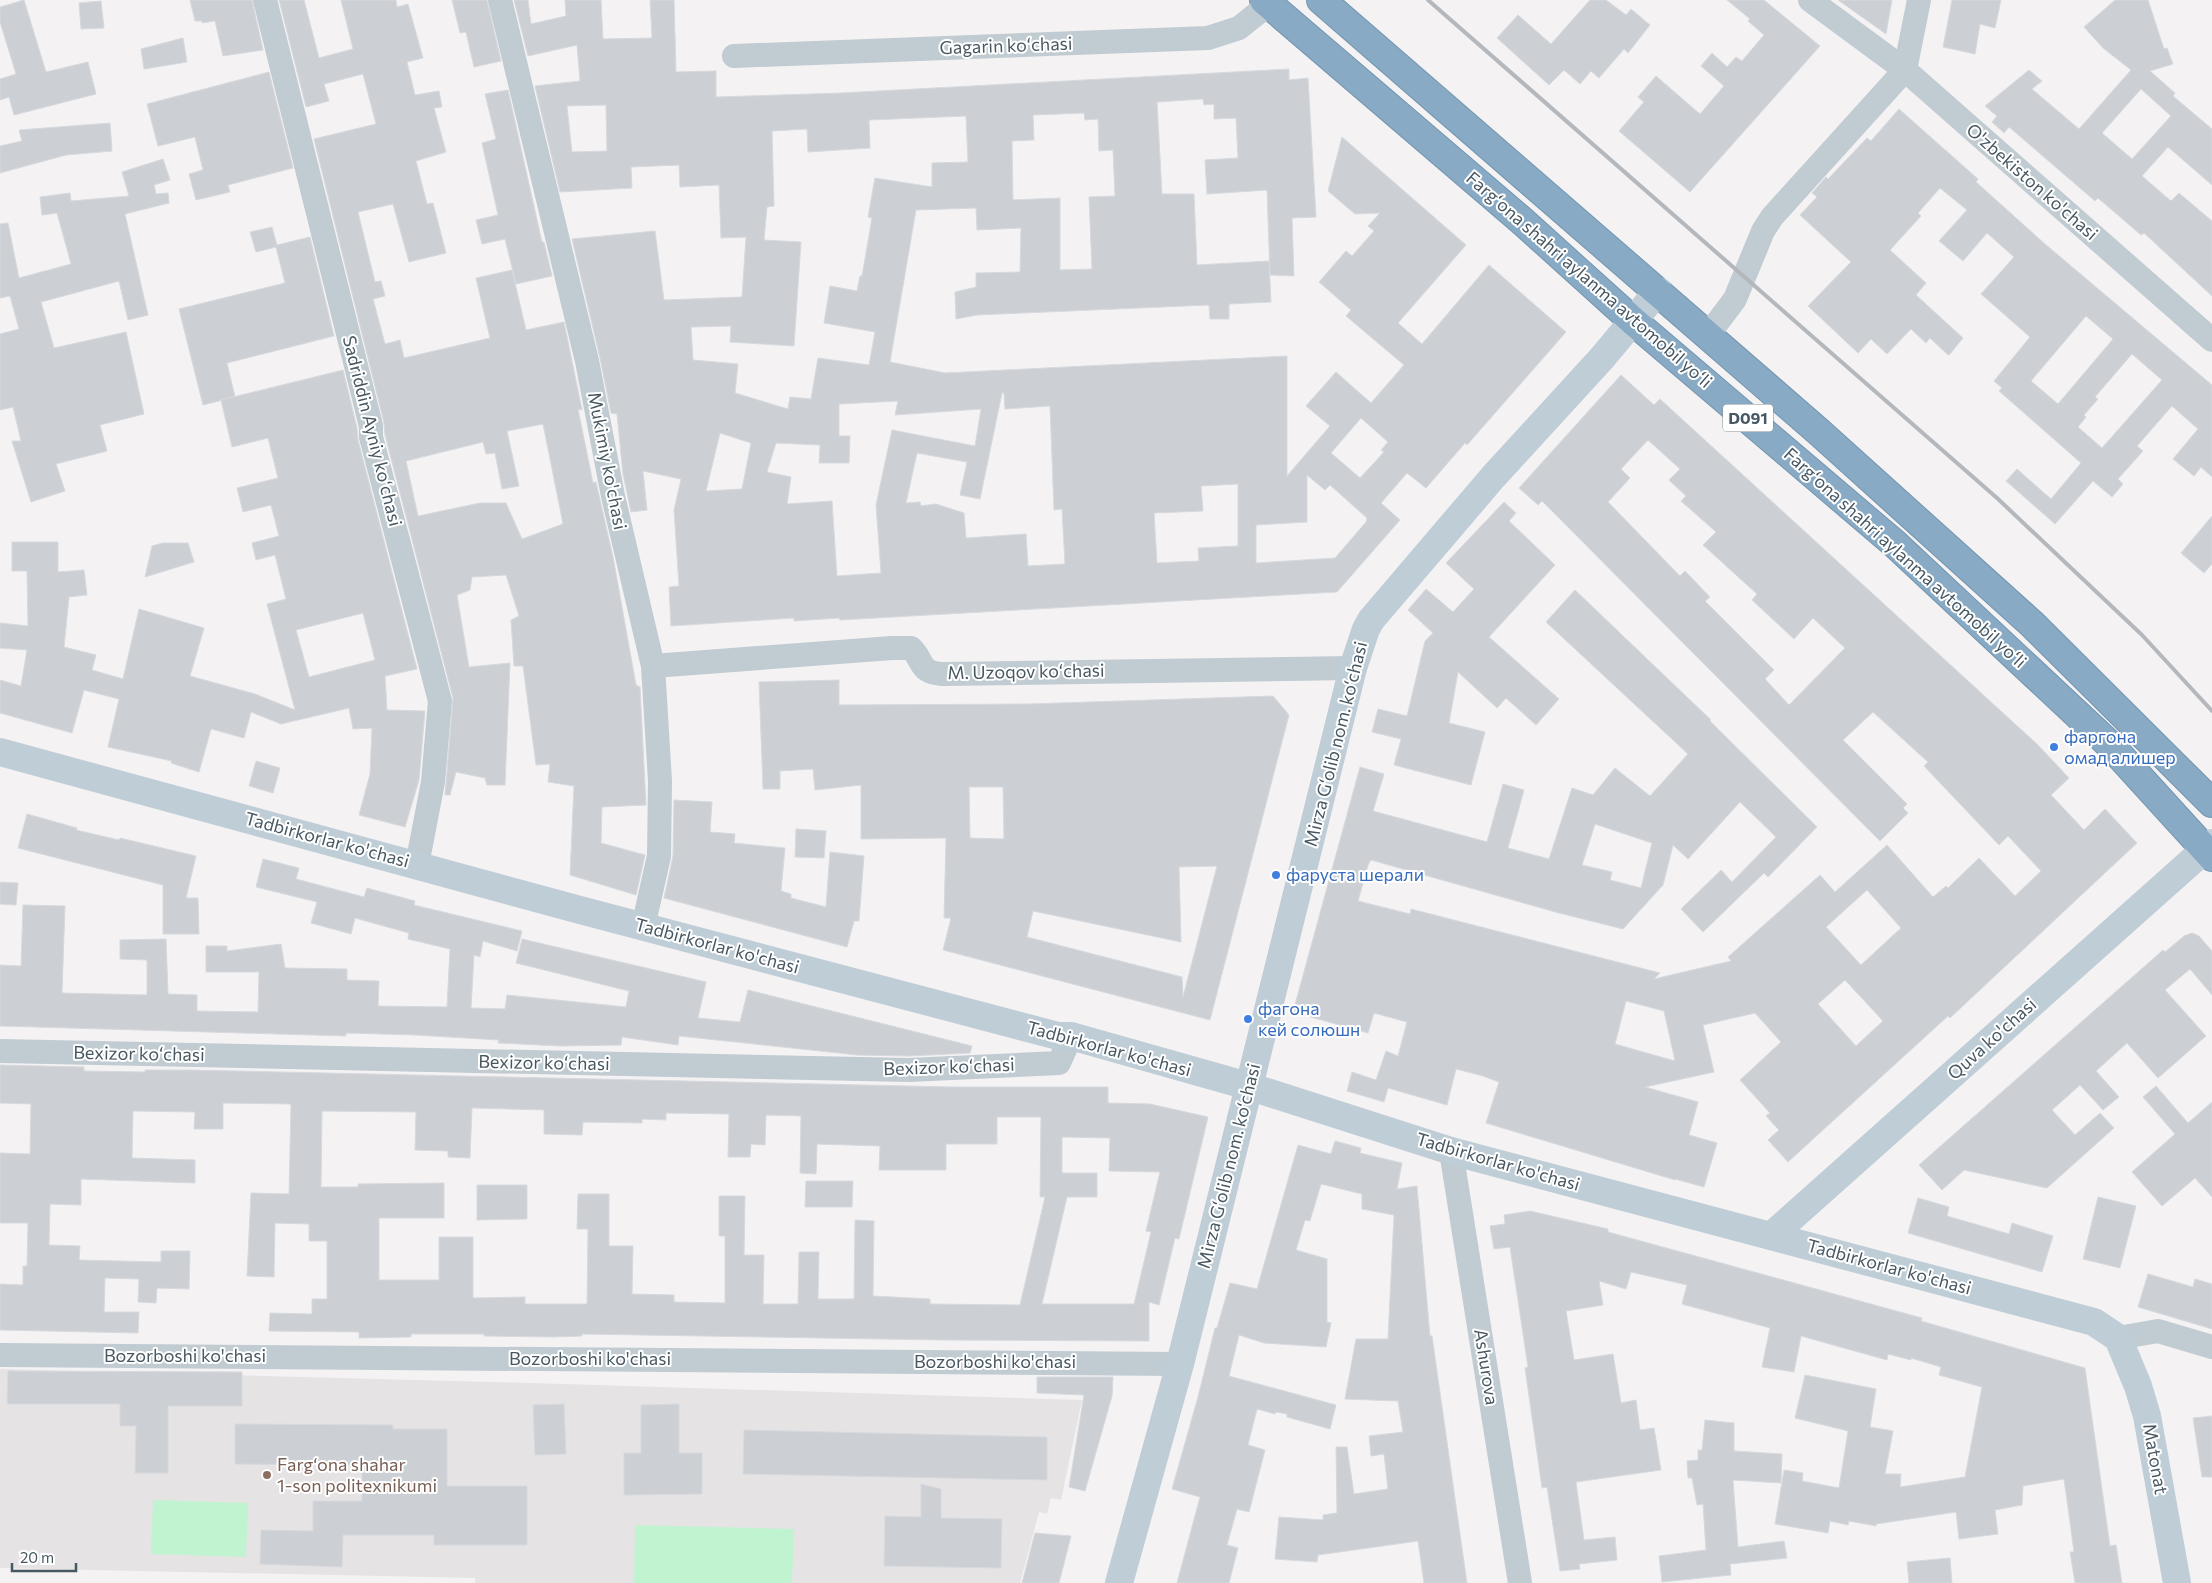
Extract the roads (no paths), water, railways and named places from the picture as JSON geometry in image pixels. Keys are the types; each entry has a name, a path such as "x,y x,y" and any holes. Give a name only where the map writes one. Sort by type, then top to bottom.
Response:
{"highway":[{"name":"Fargʻona shahri aylanma avtomobil yoʻli","path":"1321,0 1708,335 2032,624 2212,803"},
{"name":"Fargʻona shahri aylanma avtomobil yoʻli","path":"1266,2 1521,220 1633,321 1894,544 2005,645 2110,745 2210,850"}],"main road":[{"name":"Mirza G‘olib nom. ko‘chasi","path":"1119,1583 1180,1364 1353,668 1366,629 1371,620 1493,477 1658,292"},
{"name":"Tadbirkorlar ko'chasi","path":"0,752 643,927 1058,1036 1071,1036 1248,1086 1451,1151 2068,1314 2094,1322 2118,1338"},
{"name":"Quva ko'chasi","path":"1772,1236 2210,850"},
{"name":"Matonat","path":"2118,1338 2138,1386 2147,1416 2177,1583"}],"street":[{"name":"Sadriddin Ayniy koʻchasi","path":"265,0 371,426 371,437 440,701 433,782 417,865"},
{"name":"Mukimiy ko'chasi","path":"500,0 587,361 613,496 653,666 660,781 658,856 643,927"},
{"name":"O'zbekiston ko'chasi","path":"1810,0 1905,70 2212,340"},
{"path":"1708,335 1735,300 1763,231 1772,217 1905,70 1919,0"},
{"name":"Gagarin koʻchasi","path":"734,56 1208,38 1239,28 1266,2"},
{"name":"M. Uzoqov koʻchasi","path":"653,666 911,648 920,656 922,667 929,672 942,674 1353,668"},
{"name":"Bexizor koʻchasi","path":"0,1051 909,1070 1059,1063 1071,1036"},
{"name":"Ashurova","path":"1451,1151 1520,1583"},
{"path":"2118,1338 2158,1331 2212,1347"},
{"name":"Bozorboshi ko'chasi","path":"0,1355 1180,1364"}],"railway":[{"path":"1428,0 1997,498 2142,635 2212,711"}],"place":[{"name":"фаргона омад алишер","path":"2054,747"},
{"name":"фаруста шерали","path":"1276,875"},
{"name":"фагона кей солюшн","path":"1248,1019"},
{"name":"Farg‘ona shahar 1-son politexnikumi","path":"267,1475"}]}
